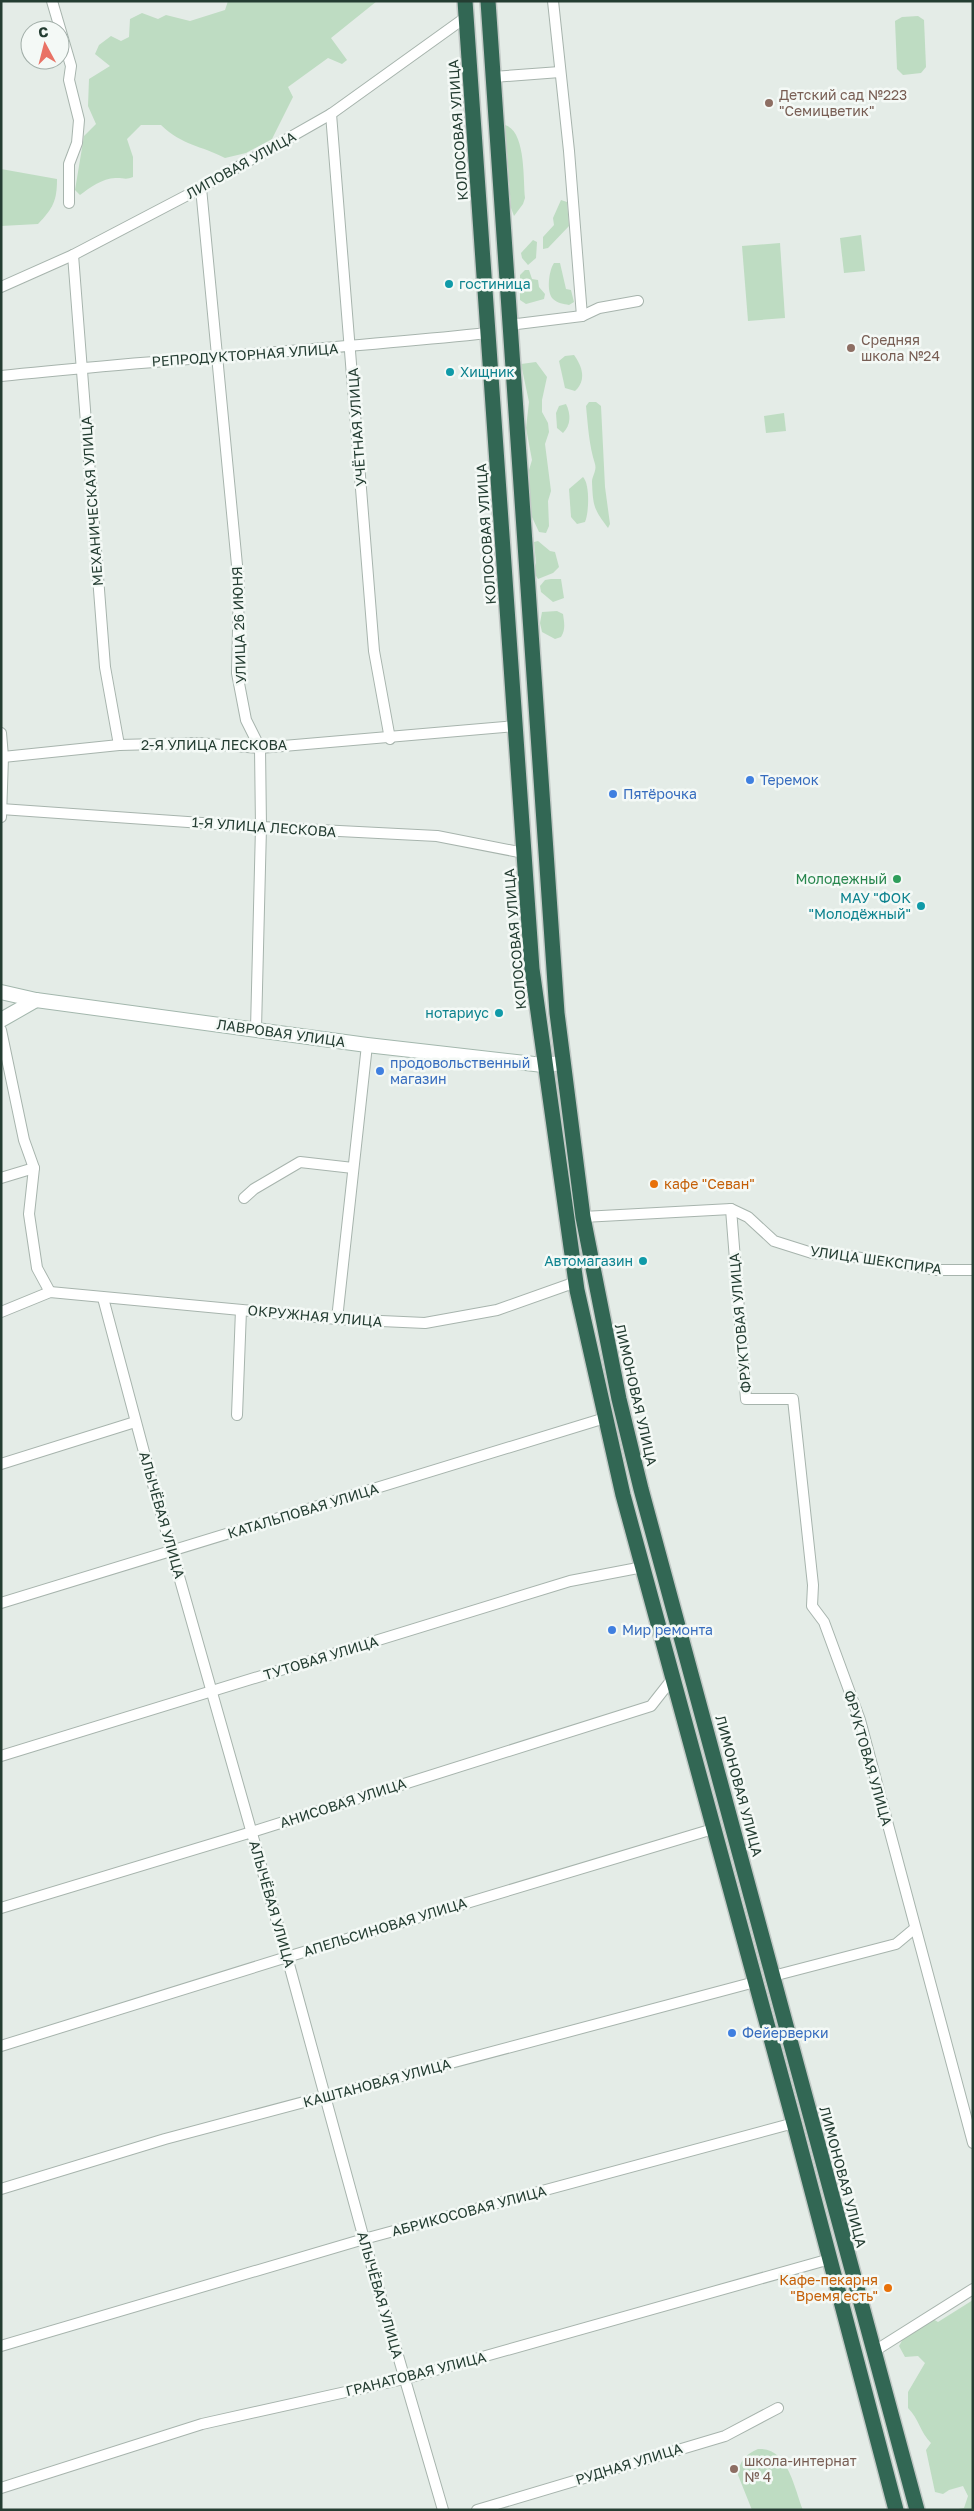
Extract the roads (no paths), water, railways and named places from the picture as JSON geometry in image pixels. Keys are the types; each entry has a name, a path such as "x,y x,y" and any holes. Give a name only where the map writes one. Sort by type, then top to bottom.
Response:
{"highway":[{"name":"КОЛОСОВАЯ УЛИЦА","path":"464,1 532,969 544,1065"},
{"path":"488,1 508,325 556,1003 563,1063"},
{"name":"ЛИМОНОВАЯ УЛИЦА","path":"563,1063 582,1217 619,1399 641,1489 917,2510"},
{"path":"544,1065 576,1282 605,1418 643,1567 754,1982 794,2123 896,2510"}],"street":[{"path":"52,1 70,59 69,80 79,120 77,143 69,164 69,203"},
{"path":"553,1 569,151 582,316"},
{"name":"ЛИПОВАЯ УЛИЦА","path":"1,287 73,255 201,188 331,114 466,17"},
{"path":"493,77 560,72"},
{"name":"УЧЁТНАЯ УЛИЦА","path":"331,114 374,651 390,739"},
{"name":"УЛИЦА 26 ИЮНЯ","path":"201,188 239,586 238,673 246,720 260,748 262,827 256,1029"},
{"name":"МЕХАНИЧЕСКАЯ УЛИЦА","path":"73,255 105,667 119,745"},
{"path":"508,325 582,316 599,308 638,301"},
{"name":"РЕПРОДУКТОРНАЯ УЛИЦА","path":"1,376 217,355 351,348 488,333"},
{"name":"2-Я УЛИЦА ЛЕСКОВА","path":"3,757 119,745 198,743 260,748 390,739 458,730 515,726"},
{"path":"1,733 3,757 2,812"},
{"name":"1-Я УЛИЦА ЛЕСКОВА","path":"2,812 437,836 524,853"},
{"name":"ЛАВРОВАЯ УЛИЦА","path":"1,992 36,1000 367,1045 544,1065 563,1063"},
{"path":"1,1020 36,1000"},
{"path":"1,1030 24,1140 34,1168 28,1214 37,1268 50,1292 1,1312"},
{"path":"336,1319 367,1045"},
{"path":"244,1198 254,1189 300,1162 353,1168"},
{"path":"1,1178 34,1168"},
{"path":"582,1217 731,1209"},
{"name":"УЛИЦА ШЕКСПИРА","path":"731,1209 748,1217 774,1241 812,1253 842,1255 938,1270 973,1270"},
{"name":"ФРУКТОВАЯ УЛИЦА","path":"731,1209 746,1399 793,1399 813,1585 812,1606 824,1622 860,1720 914,1929 973,2142"},
{"name":"ОКРУЖНАЯ УЛИЦА","path":"50,1292 336,1319 425,1323 498,1310 576,1282"},
{"name":"АЛЫЧЁВАЯ УЛИЦА","path":"103,1298 135,1422 288,1957 364,2240 443,2510"},
{"path":"237,1415 242,1310"},
{"name":"КАТАЛЬПОВАЯ УЛИЦА","path":"1,1603 173,1552 605,1418"},
{"path":"1,1464 135,1422"},
{"name":"ТУТОВАЯ УЛИЦА","path":"1,1756 570,1581 643,1567"},
{"name":"АНИСОВАЯ УЛИЦА","path":"1,1908 251,1832 651,1706 673,1678"},
{"name":"АПЕЛЬСИНОВАЯ УЛИЦА","path":"1,2046 713,1829"},
{"path":"773,1976 896,1944 914,1929"},
{"name":"КАШТАНОВАЯ УЛИЦА","path":"1,2189 165,2139 754,1982"},
{"name":"АБРИКОСОВАЯ УЛИЦА","path":"1,2346 364,2240 794,2123"},
{"name":"ГРАНАТОВАЯ УЛИЦА","path":"1,2488 202,2424 404,2379 830,2260"},
{"path":"873,2352 973,2289"},
{"name":"РУДНАЯ УЛИЦА","path":"477,2510 725,2436 778,2408"}],"place":[{"name":"Детский сад №223 \"Семицветик\"","path":"769,103"},
{"name":"гостиница","path":"449,284"},
{"name":"Средняя школа №24","path":"851,348"},
{"name":"Хищник","path":"450,372"},
{"name":"Теремок","path":"750,780"},
{"name":"Пятёрочка","path":"613,794"},
{"name":"Молодежный","path":"897,879"},
{"name":"МАУ \"ФОК \"Молодёжный\"","path":"921,906"},
{"name":"нотариус","path":"499,1013"},
{"name":"продовольственный магазин","path":"380,1071"},
{"name":"кафе \"Севан\"","path":"654,1184"},
{"name":"Автомагазин","path":"643,1261"},
{"name":"Мир ремонта","path":"612,1630"},
{"name":"Фейерверки","path":"732,2033"},
{"name":"Кафе-пекарня \"Время есть\"","path":"888,2288"},
{"name":"школа-интернат № 4","path":"734,2469"}]}
